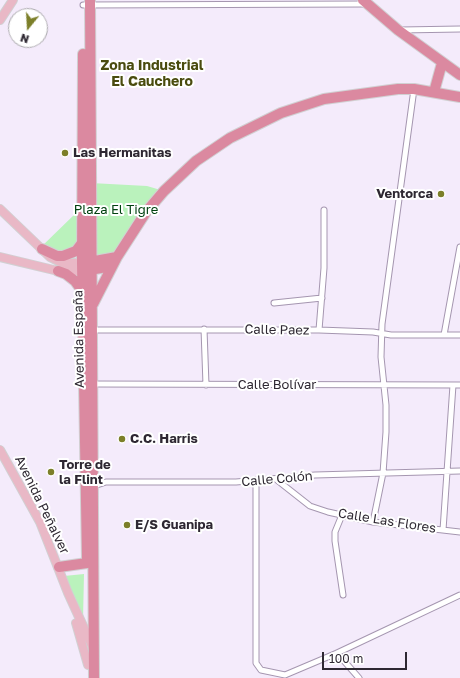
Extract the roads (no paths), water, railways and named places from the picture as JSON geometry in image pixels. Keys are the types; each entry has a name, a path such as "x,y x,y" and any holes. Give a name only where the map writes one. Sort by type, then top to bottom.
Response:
{"highway":[{"name":"Avenida España","path":"87,2 82,243 92,306 93,330 94,678"},
{"name":"Avenida España","path":"87,2 86,267 83,292 83,323 88,678"},
{"path":"364,2 398,30 460,75"},
{"path":"434,92 442,63"},
{"path":"83,323 117,257 146,212 164,190 196,161 230,138 281,113 324,99 373,92 414,89 460,97"},
{"path":"41,248 57,256 63,256 76,250 82,243"},
{"path":"86,267 117,257"},
{"path":"86,267 112,266"},
{"path":"58,271 66,274 75,281 83,292"},
{"path":"59,567 87,563"}],"main road":[{"path":"0,20 13,0"},
{"path":"0,209 56,261 86,267"},
{"path":"24,263 39,262 41,248"},
{"path":"0,257 58,271 86,267"},
{"name":"Avenida Peñalver","path":"0,450 40,522 68,593"},
{"path":"68,593 87,638 94,650"},
{"path":"68,593 88,665"}],"street":[{"path":"87,2 364,2"},
{"path":"398,30 460,29"},
{"path":"373,522 384,473 386,405 381,333 386,286 414,89"},
{"path":"318,330 324,268 324,210"},
{"path":"444,334 460,247"},
{"path":"274,303 322,298"},
{"path":"204,329 206,385"},
{"name":"Calle Paez","path":"93,330 318,330 460,335"},
{"name":"Calle Bolívar","path":"93,384 460,385"},
{"path":"443,530 453,385"},
{"name":"Calle Colón","path":"94,486 106,482 277,480 315,475 460,471"},
{"path":"256,480 256,663 261,670 267,673 285,676 460,595"},
{"name":"Calle Las Flores","path":"277,480 310,506 373,522 460,532"},
{"path":"342,515 335,532 335,541 343,596"},
{"path":"337,653 359,678"}],"place":[{"name":"Las Hermanitas","path":"65,153"},
{"name":"Ventorca","path":"441,194"},
{"name":"C.C. Harris","path":"122,439"},
{"name":"Torre de la Flint","path":"51,472"},
{"name":"E/S Guanipa","path":"127,525"}],"district":[{"name":"Zona Industrial El Cauchero","path":"152,74"}],"park label":[{"name":"Plaza El Tigre","path":"116,210"}]}
